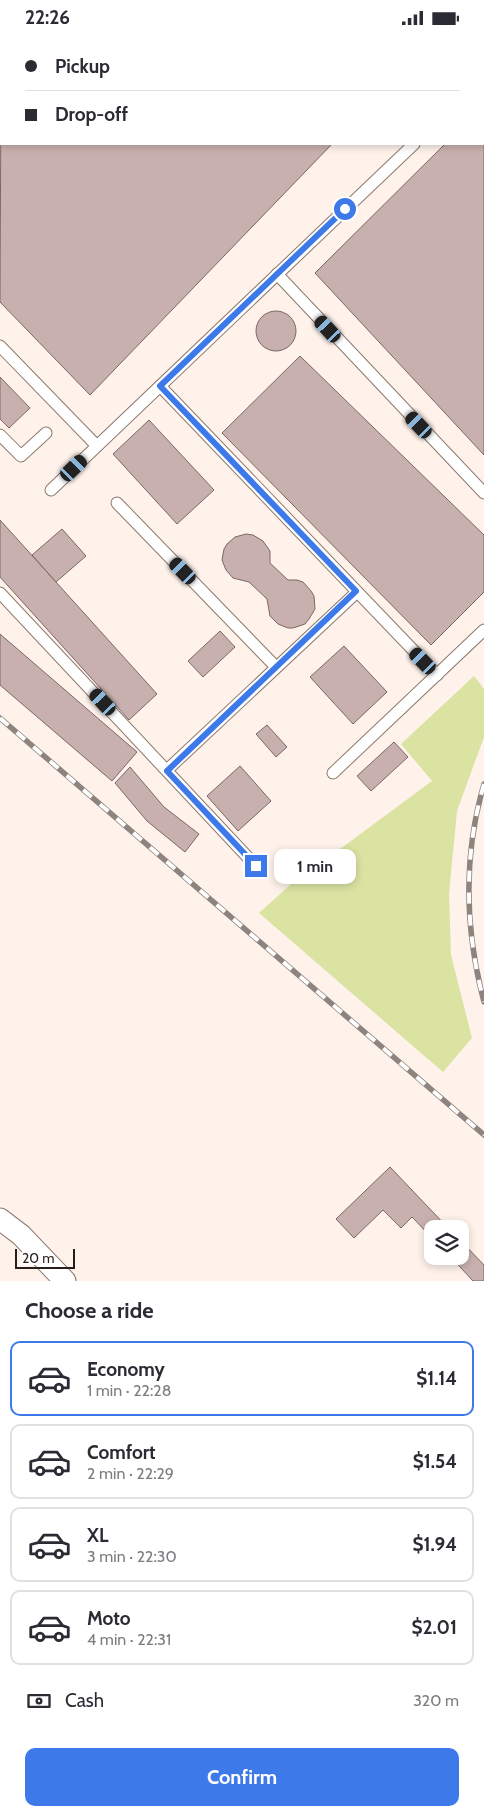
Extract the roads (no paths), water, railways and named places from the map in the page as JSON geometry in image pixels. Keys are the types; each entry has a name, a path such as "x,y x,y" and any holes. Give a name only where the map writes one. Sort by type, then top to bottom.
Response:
{"street":[{"path":"0,1219 20,1235 65,1281"}],"lane":[{"path":"51,490 413,145"},
{"path":"277,274 484,493"},
{"path":"0,346 96,447"},
{"path":"160,386 436,675"},
{"path":"0,435 21,456 46,433"},
{"path":"117,503 276,667"},
{"path":"167,771 356,591"},
{"path":"0,593 256,866"},
{"path":"333,773 484,630"}],"railway":[{"path":"0,718 484,1135"},
{"path":"484,784 472,838 469,893 473,948 484,1002"}]}
